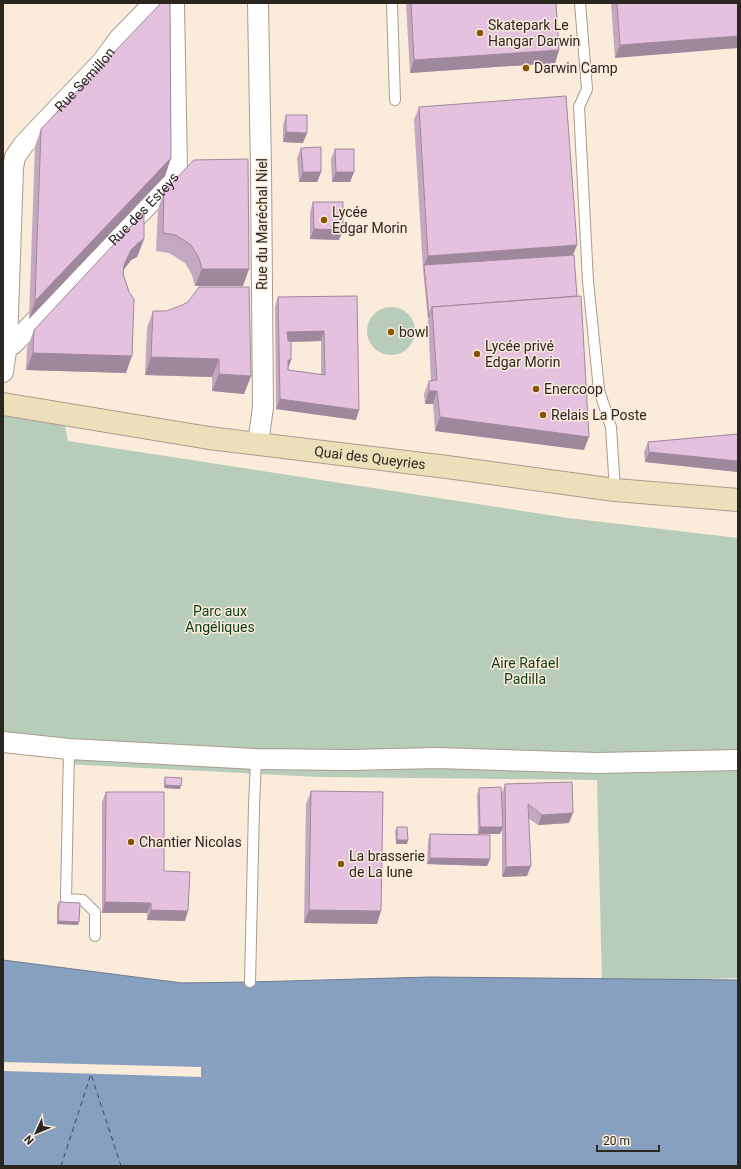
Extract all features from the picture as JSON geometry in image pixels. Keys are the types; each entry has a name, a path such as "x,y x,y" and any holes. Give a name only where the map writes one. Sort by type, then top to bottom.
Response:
{"main road":[{"name":"Quai des Queyries","path":"3,404 209,438 447,467 615,490 738,500"}],"street":[{"name":"Rue Semillon","path":"9,156 24,144 102,62 119,39 154,3"},
{"name":"Rue des Esteys","path":"7,344 13,344 170,182 177,171 174,3"},
{"name":"Rue du Maréchal Niel","path":"258,3 263,407 258,444"},
{"path":"3,372 7,344 13,168 9,156"},
{"path":"3,742 68,749 256,759 349,760 437,758 596,763 738,760"}],"lane":[{"path":"392,3 395,100"},
{"path":"580,3 587,89 579,107 588,281 599,390 610,427 615,490"},
{"path":"68,749 66,899 83,900 95,912 95,936"},
{"path":"250,982 256,759"}],"green space":[{"name":"bowl","path":"391,307 400,309 408,314 413,322 415,331 413,340 408,348 400,353 391,355 382,353 374,348 369,340 367,331 369,322 374,314 382,309"},
{"name":"Parc aux Angéliques","path":"3,416 65,426 68,441 568,518 738,538 738,978 602,982 597,780 319,777 65,764 65,740 3,734"}],"water":[{"path":"3,960 182,983 430,977 738,980 738,1166 3,1166"}],"pier":[{"path":"3,1062 201,1067 201,1077 3,1071"}],"building":[{"path":"161,3 170,3 171,158 35,301 41,129"},
{"name":"Skatepark Le Hangar Darwin","path":"411,3 556,3 559,50 414,60"},
{"path":"617,3 738,3 738,36 620,45"},
{"path":"566,96 577,245 428,256 419,107"},
{"path":"286,115 307,115 307,133 286,132"},
{"path":"321,147 321,172 303,172 301,148"},
{"path":"335,149 354,149 354,172 336,172"},
{"path":"248,159 249,269 202,269 199,258 191,245 176,235 163,233 164,191 194,160"},
{"path":"313,202 343,202 343,230 314,229"},
{"path":"144,212 144,239 131,250 124,265 123,274 129,292 134,299 132,356 33,353 34,330"},
{"path":"574,255 577,296 432,307 429,317 424,265"},
{"path":"199,287 249,287 251,376 219,374 219,359 151,357 153,311 166,311 188,302"},
{"path":"357,296 359,410 280,399 278,297","holes":["324,331 325,375 288,370 288,360 291,360 291,341 288,341 287,332"]},
{"path":"581,296 589,437 440,417 437,391 429,391 429,381 437,380 432,307"},
{"path":"738,434 738,461 649,452 648,442"},
{"path":"165,777 182,778 181,786 165,785"},
{"path":"572,782 573,813 542,815 528,804 531,866 506,867 505,784"},
{"path":"501,787 503,827 480,827 479,788"},
{"name":"La brasserie de La lune","path":"311,791 383,792 381,911 309,910"},
{"name":"Chantier Nicolas","path":"106,792 164,792 164,871 190,872 188,911 151,910 151,903 105,902"},
{"path":"397,827 407,827 408,840 397,840"},
{"path":"430,834 490,835 490,859 430,858"},
{"path":"59,902 80,903 79,922 58,921"}],"ferry route":[{"path":"61,1166 91,1074 121,1166"}],"place":[{"name":"Skatepark Le Hangar Darwin","path":"480,33"},
{"name":"Darwin Camp","path":"526,68"},
{"name":"Lycée Edgar Morin","path":"324,220"},
{"name":"bowl","path":"391,332"},
{"name":"Lycée privé Edgar Morin","path":"477,354"},
{"name":"Enercoop","path":"536,389"},
{"name":"Relais La Poste","path":"543,415"},
{"name":"Chantier Nicolas","path":"131,842"},
{"name":"La brasserie de La lune","path":"341,864"}],"park label":[{"name":"Aire Rafael Padilla","path":"525,672"}]}
